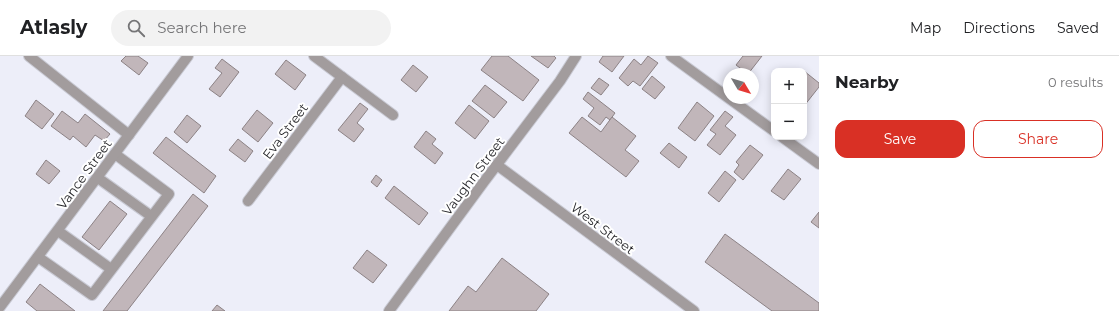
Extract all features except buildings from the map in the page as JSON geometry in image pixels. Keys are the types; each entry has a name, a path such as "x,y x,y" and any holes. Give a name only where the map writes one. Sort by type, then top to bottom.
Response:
{"street":[{"path":"29,56 129,134"},
{"name":"Vance Street","path":"0,307 188,56"},
{"path":"314,56 393,115"},
{"path":"671,56 771,129"},
{"name":"Vaughn Street","path":"389,311 560,81 575,57"},
{"name":"Eva Street","path":"248,201 342,77"},
{"path":"786,140 819,164"},
{"path":"38,257 92,295 169,194 115,154"},
{"name":"West Street","path":"497,165 694,311"},
{"path":"98,178 151,216"},
{"path":"58,231 111,269"}]}
